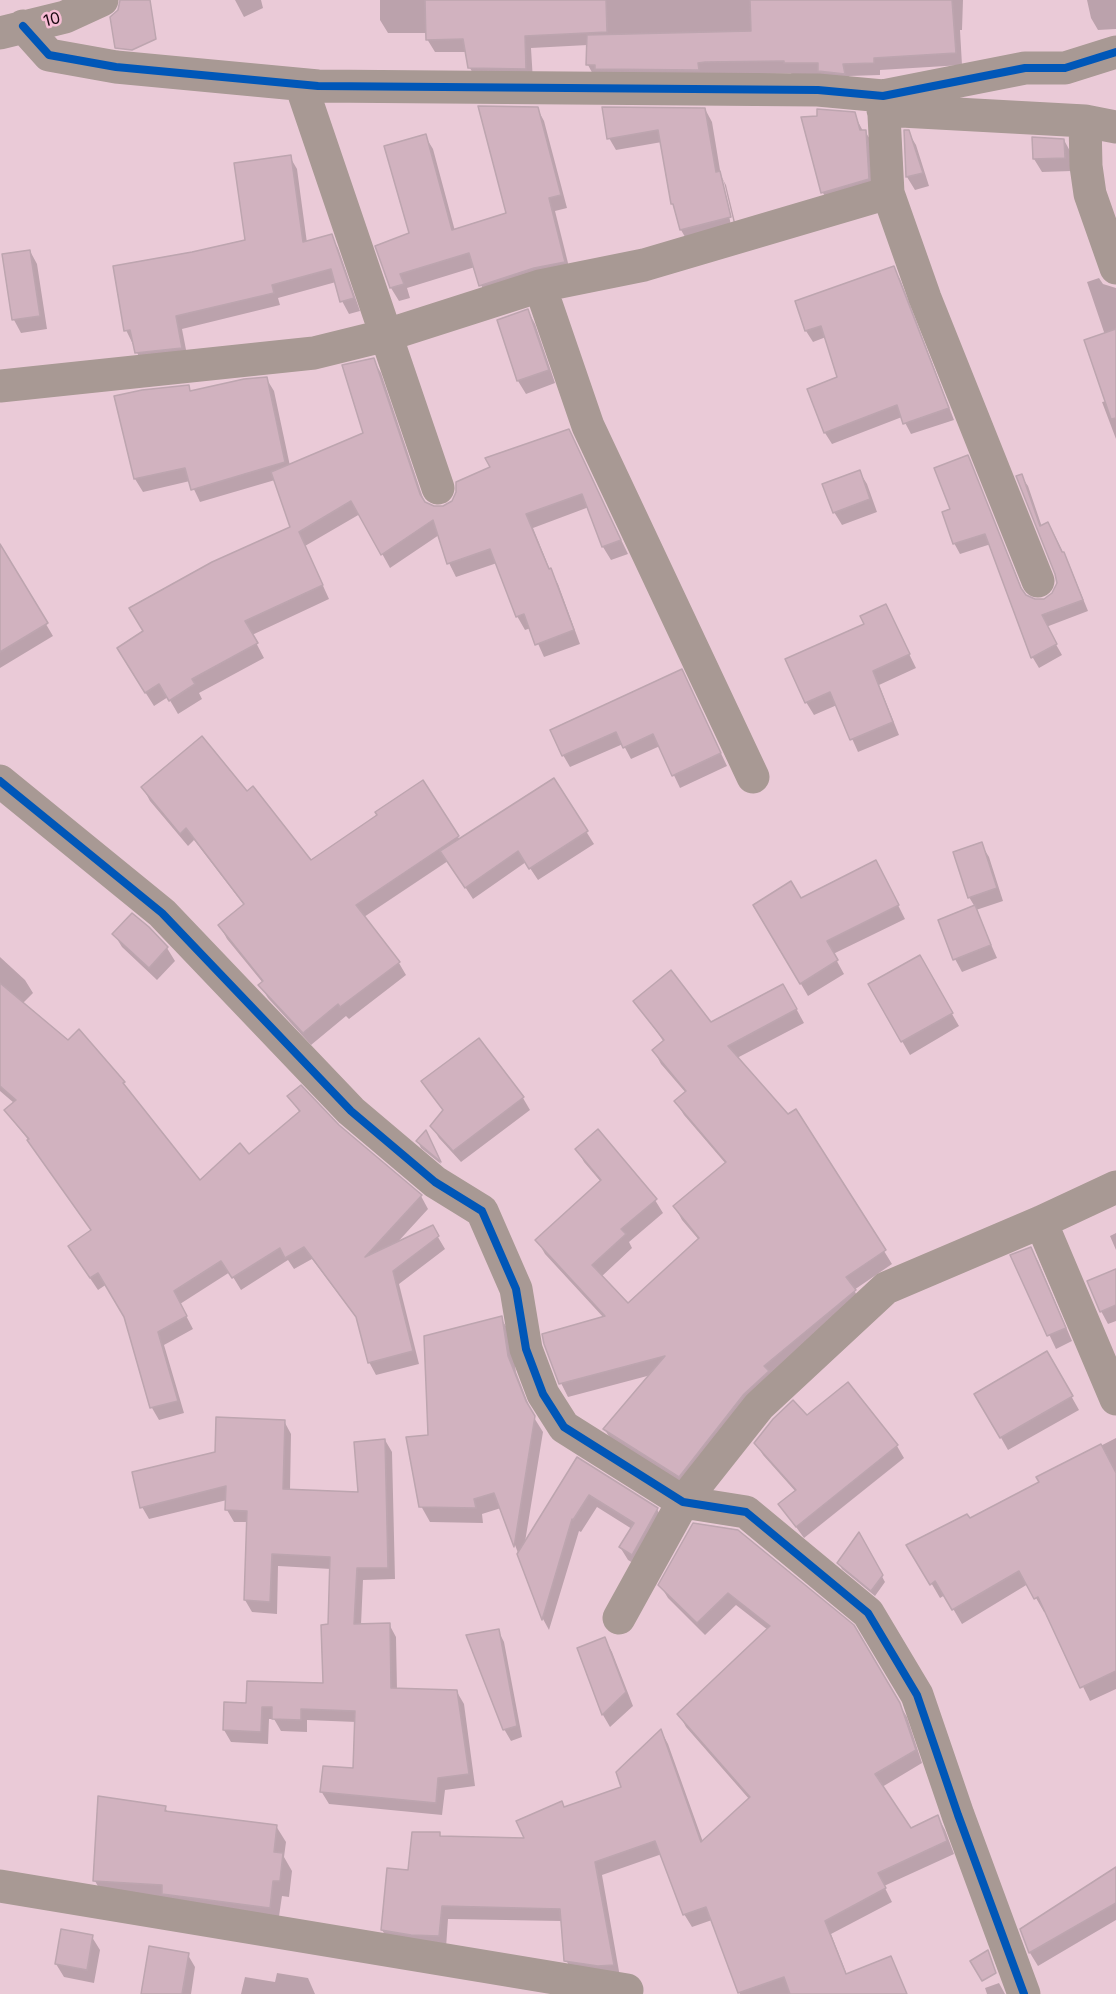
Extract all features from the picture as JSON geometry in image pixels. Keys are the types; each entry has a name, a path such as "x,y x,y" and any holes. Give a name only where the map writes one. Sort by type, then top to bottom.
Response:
{"street":[{"name":"10","path":"12,30 64,8 102,0"},
{"path":"12,30 49,55 116,68 301,85 818,90 883,103 1100,124 1086,166 1090,194 1116,268"},
{"path":"883,103 1025,68 1065,68 1116,52"},
{"path":"301,85 438,488"},
{"path":"883,103 888,193 929,309 1038,581"},
{"path":"0,386 314,353 387,334 540,286 644,265 888,193"},
{"path":"540,286 588,426 753,777"},
{"path":"0,781 162,913 351,1111 435,1182 482,1211 516,1289 526,1349 543,1395 564,1427 683,1502 746,1512 868,1613 917,1695 1023,1994"},
{"path":"619,1618 683,1502 759,1406 886,1288 1041,1222 1116,1187"},
{"path":"1041,1222 1116,1399"},
{"path":"0,1886 627,1990"}],"building":[{"path":"120,0 150,0 156,39 132,50 115,48 110,17 118,10"},
{"path":"425,0 606,0 607,32 525,36 526,69 468,68 463,39 426,40"},
{"path":"750,0 952,0 956,53 874,58 874,63 843,64 845,74 818,71 818,63 784,63 784,61 705,62 698,63 699,70 595,69 595,65 586,65 587,35 751,31"},
{"path":"478,106 538,107 561,195 549,198 565,262 534,268 479,286 469,253 400,274 404,284 390,288 375,246 409,233 384,146 426,134 452,230 506,213"},
{"path":"602,107 705,108 716,172 720,171 731,217 680,230 673,204 671,204 658,130 607,139"},
{"path":"817,109 855,112 860,130 866,130 869,179 821,193 801,117 817,116"},
{"path":"904,130 909,130 923,173 906,177"},
{"path":"1032,137 1064,139 1065,158 1033,159"},
{"path":"291,155 303,242 332,234 354,298 340,302 331,269 272,285 274,293 176,316 182,348 135,353 130,330 124,331 113,266 245,240 234,163"},
{"path":"30,250 40,316 12,320 2,254"},
{"path":"894,266 949,408 903,424 897,405 824,433 807,389 837,377 821,326 805,331 795,301"},
{"path":"528,309 549,370 517,381 497,320"},
{"path":"1116,329 1116,418 1111,419 1084,340"},
{"path":"374,358 420,494 425,502 434,506 443,506 452,501 456,492 456,482 490,467 485,458 569,429 621,540 602,547 582,494 526,514 549,569 551,568 574,630 535,645 524,614 516,617 490,549 447,564 433,520 381,555 351,501 299,532 323,585 245,621 258,643 192,679 195,684 169,701 159,684 145,693 117,648 143,631 129,608 212,562 290,527 271,472 363,433 342,365"},
{"path":"267,377 285,462 191,490 185,468 134,479 114,396 142,390 189,385 190,391 244,379"},
{"path":"968,455 1021,588 1026,595 1035,599 1044,599 1052,593 1057,583 1016,476 1022,474 1040,526 1048,522 1064,552 1083,600 1042,615 1057,644 1031,658 985,534 953,544 942,512 950,509 934,468"},
{"path":"860,470 870,499 833,513 822,484"},
{"path":"0,544 48,623 0,652"},
{"path":"886,604 910,654 873,671 893,722 850,740 830,692 805,703 785,659 864,624 860,616"},
{"path":"682,669 721,753 672,776 653,734 623,748 616,732 562,756 550,730"},
{"path":"202,736 247,791 253,786 311,860 377,815 375,812 423,780 459,836 356,905 400,962 340,1007 338,1004 303,1033 258,985 263,981 218,925 244,904 186,828 180,834 141,787"},
{"path":"554,778 588,831 529,869 518,851 465,888 440,851"},
{"path":"982,842 997,888 968,898 953,852"},
{"path":"876,860 899,905 827,941 838,960 800,984 753,905 791,881 801,898"},
{"path":"975,905 991,945 953,960 938,920"},
{"path":"132,913 168,947 149,968 112,934"},
{"path":"920,955 953,1013 901,1042 868,984"},
{"path":"671,970 711,1022 783,984 797,1009 728,1046 788,1114 796,1109 886,1250 846,1277 856,1290 764,1366 769,1371 744,1394 679,1477 603,1429 665,1356 559,1384 542,1334 605,1316 535,1240 601,1180 575,1149 598,1129 657,1199 621,1229 626,1234 592,1265 628,1303 699,1238 673,1206 726,1162 674,1101 686,1091 652,1050 664,1040 633,1001"},
{"path":"0,983 68,1040 79,1029 125,1082 123,1083 200,1180 240,1143 249,1154 300,1111 287,1096 301,1085 339,1125 422,1195 365,1257 433,1225 439,1236 393,1271 413,1351 368,1363 356,1317 304,1247 285,1258 280,1248 232,1278 221,1261 174,1291 187,1316 158,1332 178,1401 150,1408 124,1317 98,1273 90,1278 68,1246 91,1230 27,1140 29,1139 4,1110 16,1100 0,1086"},
{"path":"479,1038 524,1097 453,1151 430,1126 443,1110 421,1081"},
{"path":"426,1130 441,1162 416,1141"},
{"path":"1031,1247 1066,1328 1047,1336 1010,1255"},
{"path":"1116,1269 1116,1305 1100,1312 1087,1281"},
{"path":"502,1316 508,1356 526,1401 535,1416 514,1547 494,1493 474,1499 476,1508 419,1507 406,1437 428,1435 424,1336"},
{"path":"1047,1351 1073,1396 1000,1438 974,1394"},
{"path":"848,1382 898,1445 796,1527 778,1504 796,1490 754,1443 773,1419 793,1400 807,1415"},
{"path":"216,1417 285,1420 283,1489 358,1492 354,1442 385,1439 388,1568 357,1568 354,1624 390,1623 391,1688 457,1690 469,1774 438,1778 436,1803 320,1792 323,1766 353,1768 355,1711 301,1709 301,1720 272,1719 272,1707 262,1707 261,1732 223,1730 224,1702 246,1703 247,1681 323,1683 321,1625 328,1624 330,1557 272,1554 270,1602 244,1600 247,1511 225,1510 226,1486 140,1508 132,1472 215,1452"},
{"path":"1101,1444 1116,1473 1116,1671 1080,1688 1038,1597 1034,1599 1019,1571 952,1610 935,1581 930,1585 906,1545 967,1514 970,1518 1039,1482 1036,1477"},
{"path":"577,1457 658,1508 632,1555 619,1547 634,1523 589,1495 572,1519 542,1620 517,1554"},
{"path":"693,1523 738,1530 854,1625 900,1703 916,1750 875,1774 911,1828 938,1815 947,1841 878,1873 886,1888 825,1921 846,1974 891,1956 907,1994 790,1994 784,1977 738,1993 706,1907 683,1915 655,1841 595,1862 614,1965 598,1966 564,1961 560,1909 442,1906 439,1936 411,1935 381,1930 387,1868 408,1870 412,1832 440,1832 440,1836 524,1838 516,1821 562,1801 564,1807 621,1787 616,1772 661,1729 701,1842 750,1797 677,1714 770,1626 728,1593 697,1623 658,1585"},
{"path":"859,1532 883,1575 871,1591 837,1563"},
{"path":"499,1629 517,1726 503,1730 466,1635"},
{"path":"605,1637 626,1692 602,1715 577,1648"},
{"path":"98,1796 166,1806 165,1811 277,1825 274,1852 283,1853 280,1881 273,1881 270,1908 162,1894 162,1885 93,1881"},
{"path":"1116,1867 1116,1903 1029,1953 1020,1929"},
{"path":"61,1929 93,1935 87,1970 55,1964"},
{"path":"149,1946 189,1953 182,1994 141,1994"},
{"path":"988,1950 996,1973 982,1981 970,1961"}],"cycle path":[{"path":"23,26 49,55 116,67 318,86 818,90 883,96 1025,68 1065,68 1116,52"},
{"path":"0,781 162,913 351,1111 435,1182 482,1211 516,1289 526,1349 543,1394 564,1427 683,1502 746,1512 868,1613 917,1695 958,1815 1024,1994"}]}
